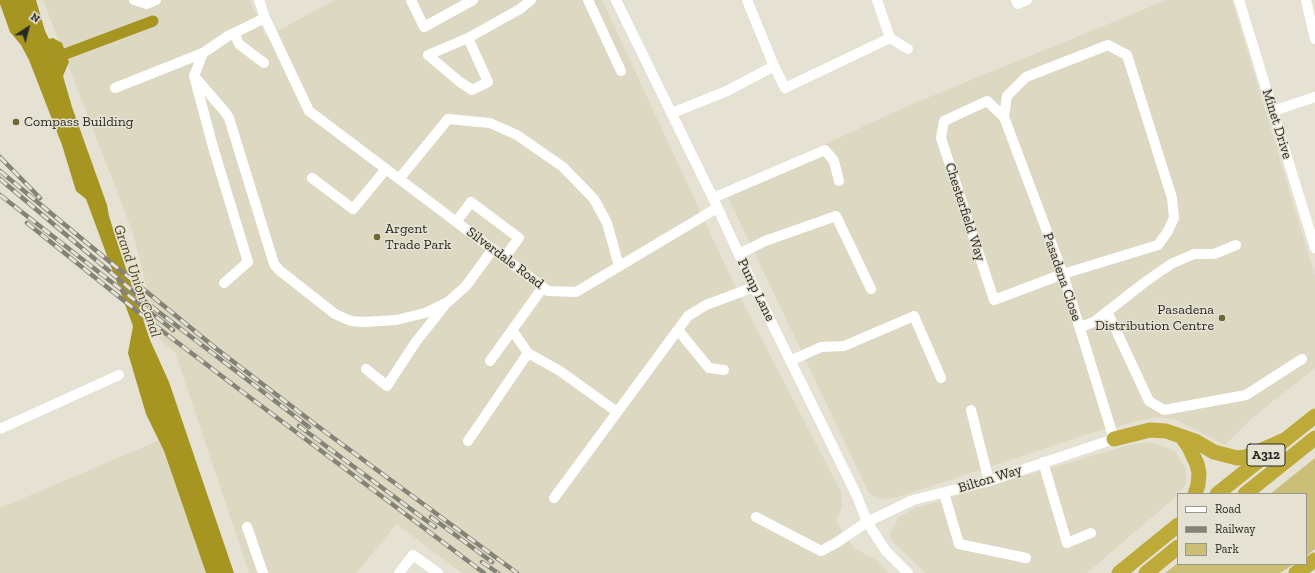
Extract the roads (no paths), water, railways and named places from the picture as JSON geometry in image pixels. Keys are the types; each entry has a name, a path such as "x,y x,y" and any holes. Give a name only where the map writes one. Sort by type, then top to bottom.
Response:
{"highway":[{"name":"A312","path":"1218,493 1315,416"},
{"path":"1114,439 1150,430 1166,431 1194,441 1214,452 1237,458 1246,457 1285,440"},
{"path":"1182,437 1197,464 1200,473 1195,493"},
{"name":"A312","path":"1246,493 1313,440"},
{"path":"1158,541 1177,519"},
{"path":"1119,573 1177,526"},
{"path":"1151,568 1177,548"},
{"path":"1296,573 1315,560"}],"street":[{"path":"134,0 148,4 156,0"},
{"name":"Silverdale Road","path":"259,0 265,18 309,111 548,291 576,292 718,208"},
{"path":"411,0 424,27 473,0"},
{"path":"468,38 488,82 472,90 460,82 428,55 468,38 520,9 531,0"},
{"path":"588,0 621,71"},
{"name":"Pump Lane","path":"616,0 718,208 754,287 857,496 867,522 886,551 908,573"},
{"path":"747,0 774,66 785,88 890,38"},
{"path":"877,0 890,38 908,49"},
{"path":"1016,0 1018,4 1026,0"},
{"name":"Minet Drive","path":"1239,0 1315,248"},
{"path":"1306,0 1315,39"},
{"path":"115,88 203,53 228,36 265,18"},
{"path":"234,33 239,44 264,63"},
{"path":"1004,117 1007,96 1026,77 1108,45 1127,55 1172,198 1174,218 1168,231 1158,245 1063,274"},
{"path":"203,53 194,76 213,148 248,262 224,283"},
{"path":"672,113 727,91 774,66"},
{"path":"194,76 229,118 272,259 279,270 335,314 351,321 363,322 396,320 425,313 448,302"},
{"path":"1273,111 1315,97"},
{"name":"Chesterfield Way","path":"1004,117 987,101 944,121 941,138 994,300 1063,274"},
{"name":"Pasadena Close","path":"1004,117 1063,274 1114,439"},
{"path":"399,179 448,118 490,123 517,135 563,167 594,199 606,223 619,266"},
{"path":"713,198 826,150 834,161 839,181"},
{"path":"312,178 353,209 386,169"},
{"path":"456,222 471,202 519,238 504,258"},
{"path":"739,254 765,242 836,216 871,289"},
{"path":"1080,328 1094,322 1145,282 1171,264 1194,254 1214,254 1236,245"},
{"path":"366,369 387,386 416,343 448,302 466,286 493,249"},
{"path":"490,361 543,287"},
{"path":"554,498 688,316 706,305 754,287"},
{"path":"1107,311 1149,401 1164,410 1246,395 1302,359"},
{"path":"790,361 821,347 844,346 914,316 941,378"},
{"path":"512,330 528,353 560,371 618,412"},
{"path":"678,330 709,368 724,370"},
{"path":"468,441 528,353"},
{"path":"0,430 119,375"},
{"path":"971,410 989,481"},
{"name":"Bilton Way","path":"756,517 821,551 836,543 867,522 913,500 989,481 1114,439"},
{"path":"1043,462 1067,543 1091,533"},
{"path":"944,493 959,544 1026,558"},
{"path":"248,528 262,573"},
{"path":"399,573 413,556 438,573"}],"waterway":[{"path":"52,59 153,21"}],"railway":[{"path":"0,157 40,198"},
{"path":"0,171 218,350 324,431 517,573"},
{"path":"0,179 147,303 309,427"},
{"path":"0,195 173,330"},
{"path":"27,223 153,324 484,573"},
{"path":"299,426 435,527"},
{"path":"431,517 492,562"},
{"path":"482,562 498,573"}],"place":[{"name":"Compass Building","path":"16,122"},
{"name":"Argent Trade Park","path":"377,237"},
{"name":"Pasadena Distribution Centre","path":"1222,318"}],"water label":[{"name":"Grand Union Canal","path":"137,281"}]}
